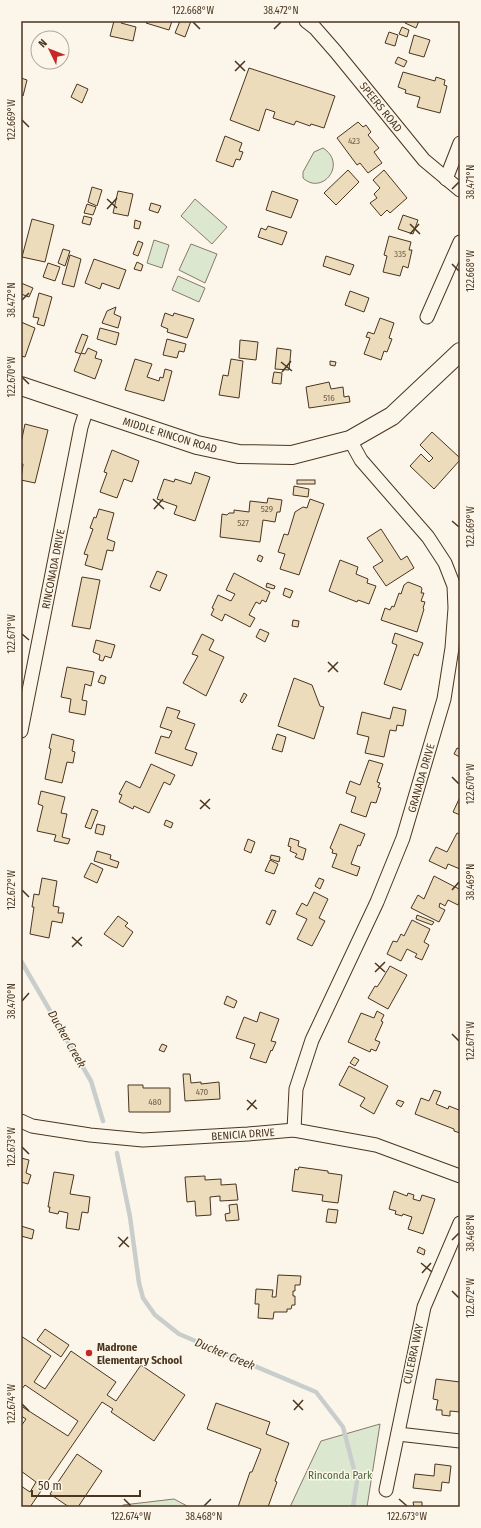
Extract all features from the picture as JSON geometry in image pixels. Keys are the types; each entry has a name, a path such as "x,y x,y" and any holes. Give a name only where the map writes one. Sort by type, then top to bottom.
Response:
{"street":[{"name":"SPEERS ROAD","path":"306,21 315,28 336,52 424,160 460,190"},
{"path":"446,179 460,143"},
{"path":"427,317 460,242"},
{"name":"MIDDLE RINCON ROAD","path":"21,386 197,445 239,454 292,454 350,440 392,416 460,352"},
{"name":"RINCONADA DRIVE","path":"21,731 81,427 87,408"},
{"name":"GRANADA DRIVE","path":"294,1130 296,1089 312,1040 377,902 403,838 444,699 458,608 454,586 445,564 428,537 361,460 350,440"},
{"name":"BENICIA DRIVE","path":"21,1121 32,1126 90,1135 143,1140 294,1130 376,1145 460,1176"},
{"name":"CULEBRA WAY","path":"386,1490 424,1307 460,1223"},
{"path":"398,1434 460,1441"}],"green space":[{"path":"323,148 330,155 333,162 333,169 330,176 324,181 310,183 303,178 303,172 314,152"},
{"path":"195,199 227,227 212,244 181,216"},
{"path":"154,240 169,245 162,268 147,263"},
{"path":"191,244 217,254 205,283 179,270"},
{"path":"178,276 205,288 199,302 172,290"},
{"name":"Rinconda Park","path":"380,1424 367,1507 290,1507 321,1441"},
{"path":"174,1499 189,1507 122,1507 123,1505"}],"building":[{"path":"114,21 122,21 121,23 136,27 133,41 110,36"},
{"path":"147,21 172,21 169,30 146,23"},
{"path":"180,21 191,21 185,37 175,33"},
{"path":"406,21 419,21 416,28 405,23"},
{"path":"402,27 409,30 407,37 399,34"},
{"path":"389,32 398,35 395,46 385,43"},
{"path":"414,35 430,40 424,57 409,53"},
{"path":"398,57 407,61 404,67 395,63"},
{"path":"249,68 335,96 324,128 311,124 310,126 296,121 294,125 273,118 275,112 266,109 259,131 230,120"},
{"path":"403,72 435,81 436,77 445,80 444,85 447,86 440,113 417,107 420,97 405,93 406,90 398,87"},
{"path":"21,78 27,80 23,96 21,95"},
{"path":"77,84 88,89 82,103 71,97"},
{"path":"358,122 363,127 366,125 371,132 368,135 379,148 374,152 382,163 368,173 360,163 357,165 337,138"},
{"path":"225,136 242,143 239,151 243,152 240,160 236,159 233,167 216,161"},
{"path":"348,170 359,182 336,205 324,193"},
{"path":"384,170 407,198 390,213 387,210 381,216 370,203 377,198 374,194 380,188 373,180"},
{"path":"92,187 102,190 97,206 88,202"},
{"path":"118,191 133,194 128,216 113,213"},
{"path":"272,191 298,200 291,218 266,210"},
{"path":"151,203 161,206 158,213 149,210"},
{"path":"87,204 96,207 93,215 84,213"},
{"path":"403,215 418,220 413,234 398,229"},
{"path":"84,216 92,218 90,225 82,223"},
{"path":"32,219 54,225 45,262 22,257"},
{"path":"135,220 141,222 139,229 134,228"},
{"path":"268,226 287,232 282,245 258,237 261,228 266,230"},
{"path":"389,236 411,242 409,250 412,250 408,268 403,266 400,276 383,272 387,256 384,255"},
{"path":"138,241 143,243 138,256 133,254"},
{"path":"63,249 70,251 65,266 58,263"},
{"path":"70,255 81,259 74,287 62,284"},
{"path":"326,256 354,265 350,275 323,266"},
{"path":"94,259 126,270 119,289 102,283 100,289 85,283"},
{"path":"137,262 143,265 141,271 134,269"},
{"path":"48,263 60,267 55,281 43,277"},
{"path":"21,283 33,288 29,297 21,294"},
{"path":"350,291 369,298 364,312 345,305"},
{"path":"39,293 52,297 44,326 37,324 39,318 33,317"},
{"path":"116,307 114,314 121,317 118,328 102,323 107,311"},
{"path":"165,313 173,316 174,313 194,319 187,338 167,332 168,329 161,326"},
{"path":"380,318 394,323 389,338 392,339 387,352 384,351 381,360 364,354 370,338 366,337 368,332 374,334"},
{"path":"21,322 35,328 25,357 21,356"},
{"path":"100,328 119,333 116,345 97,339"},
{"path":"82,334 88,336 81,354 75,352"},
{"path":"167,339 186,344 184,352 179,351 177,358 163,355"},
{"path":"240,340 258,342 256,360 239,358"},
{"path":"88,348 97,352 95,358 102,360 95,379 74,371 81,353 85,354"},
{"path":"277,348 291,350 289,370 275,369"},
{"path":"135,359 152,364 147,377 159,381 160,377 163,378 165,369 172,371 164,401 125,390"},
{"path":"231,359 243,361 239,398 219,395 223,375 228,376"},
{"path":"330,361 336,362 335,366 330,365"},
{"path":"274,372 282,373 281,384 272,383"},
{"path":"329,382 331,389 343,387 344,397 349,396 350,402 309,408 306,387"},
{"path":"25,424 48,430 35,483 21,480 23,464 21,463 21,443"},
{"path":"432,432 460,458 460,460 434,489 410,466 421,454 429,462 433,458 420,445"},
{"path":"112,450 139,461 132,482 124,479 117,498 100,492 107,473 104,472"},
{"path":"195,472 210,477 195,521 174,514 177,506 157,499 164,479 174,482 175,479 191,484"},
{"path":"297,480 315,480 315,484 297,484"},
{"path":"294,486 309,489 308,497 293,495"},
{"path":"268,498 282,500 280,512 277,512 275,522 263,520 260,542 220,537 222,514 227,515 229,513 234,513 234,510 249,512 250,501 267,503"},
{"path":"310,499 324,504 299,575 280,569 285,554 278,552 284,534 288,535 295,512 303,507 307,508"},
{"path":"99,509 114,513 107,539 115,542 113,551 107,550 102,570 85,565 88,555 84,554 93,529 90,528"},
{"path":"381,529 401,560 407,556 414,568 386,586 373,567 383,561 367,538"},
{"path":"259,555 263,557 261,562 257,560"},
{"path":"340,560 358,567 356,574 368,579 367,583 376,586 369,604 358,600 357,602 329,591"},
{"path":"157,571 167,575 160,591 150,587"},
{"path":"234,573 270,592 266,602 262,600 260,604 256,602 249,615 255,618 250,627 225,614 222,621 211,615 214,609 212,608 218,595 231,601 235,594 226,590"},
{"path":"82,577 100,580 90,629 72,626"},
{"path":"408,582 421,587 421,593 424,593 421,601 425,602 424,609 417,632 381,620 385,608 390,610 392,606 394,607 399,593 401,594 404,585"},
{"path":"267,583 275,586 274,589 266,587"},
{"path":"285,588 293,591 290,598 283,595"},
{"path":"293,620 299,621 298,627 292,626"},
{"path":"260,629 269,633 265,642 256,637"},
{"path":"395,633 423,643 418,656 414,654 401,690 384,684 397,645 392,643"},
{"path":"202,634 214,640 209,650 224,657 206,696 183,683 198,656 192,654"},
{"path":"96,640 115,645 111,658 105,656 103,661 99,660 100,655 93,652"},
{"path":"67,667 94,672 91,686 85,684 82,700 87,701 85,715 69,712 71,699 61,697"},
{"path":"101,675 106,677 104,684 98,682"},
{"path":"294,678 312,685 320,706 324,707 314,739 278,726"},
{"path":"244,693 247,695 242,703 240,701"},
{"path":"167,707 180,711 177,718 195,724 185,749 197,753 192,766 155,753 161,736 169,738 172,731 160,727"},
{"path":"393,707 406,710 403,726 397,725 396,731 390,730 384,757 365,753 369,737 357,734 362,712 390,719"},
{"path":"52,734 74,740 72,751 75,752 73,763 67,762 62,783 45,779 51,749 49,748"},
{"path":"277,734 286,737 282,752 272,749"},
{"path":"457,748 460,749 460,757 454,754"},
{"path":"369,760 383,764 377,782 380,783 378,787 381,788 376,803 371,802 366,817 351,812 356,797 346,793 350,781 360,785"},
{"path":"151,764 175,775 170,785 164,782 149,813 134,806 133,809 119,802 122,795 119,794 126,781 140,788"},
{"path":"41,791 65,797 61,813 67,814 62,837 70,839 68,844 54,841 56,835 37,831 43,806 38,804"},
{"path":"460,797 460,815 453,812"},
{"path":"92,809 98,811 91,829 85,827"},
{"path":"166,820 173,823 171,828 164,825"},
{"path":"97,824 105,826 103,835 95,833"},
{"path":"340,824 365,834 360,846 358,845 351,864 360,867 357,876 332,867 337,854 332,853 333,850 330,848"},
{"path":"457,833 460,834 460,869 448,864 446,869 429,861 436,847 447,852"},
{"path":"290,838 299,841 298,846 306,849 303,860 295,857 297,854 290,851 291,847 288,846"},
{"path":"248,839 255,842 251,853 244,850"},
{"path":"97,851 111,855 110,859 119,862 117,868 94,861"},
{"path":"271,855 280,857 279,862 270,859"},
{"path":"270,860 278,864 274,874 265,871"},
{"path":"91,863 103,869 97,883 84,877"},
{"path":"434,876 459,889 460,887 460,900 458,905 448,900 445,906 440,903 439,907 445,910 439,922 411,908 418,895 424,899"},
{"path":"42,878 57,881 53,906 59,907 58,913 64,913 62,923 52,921 49,938 30,934 34,907 32,907 34,894 39,895"},
{"path":"319,878 324,880 320,889 315,886"},
{"path":"314,892 328,899 319,918 325,921 312,946 297,939 307,919 296,914 302,903 307,906"},
{"path":"272,910 276,911 270,925 266,923"},
{"path":"417,915 434,922 432,925 416,919"},
{"path":"118,916 128,923 125,926 133,932 123,947 104,934"},
{"path":"412,920 430,929 424,942 429,945 422,960 415,957 417,954 407,949 401,961 387,954 393,941 397,942 401,934 404,936"},
{"path":"390,966 407,975 388,1009 368,998"},
{"path":"227,996 237,1001 234,1008 224,1004"},
{"path":"377,1011 384,1015 381,1021 383,1022 375,1040 380,1042 376,1051 371,1049 370,1052 348,1042 361,1013 374,1018"},
{"path":"260,1012 279,1019 271,1041 276,1042 266,1063 250,1058 255,1044 236,1038 244,1017 257,1022"},
{"path":"162,1044 167,1046 164,1052 159,1050"},
{"path":"354,1057 359,1060 355,1066 350,1063"},
{"path":"349,1066 388,1086 374,1114 360,1106 365,1098 339,1085"},
{"path":"183,1074 190,1074 191,1083 201,1082 201,1084 219,1082 220,1099 185,1101"},
{"path":"128,1085 143,1085 143,1088 170,1088 170,1112 129,1112"},
{"path":"434,1090 441,1092 436,1104 448,1109 449,1106 459,1110 460,1108 460,1133 454,1131 454,1129 415,1114 421,1098 429,1101"},
{"path":"398,1100 404,1102 401,1107 396,1104"},
{"path":"21,1158 29,1160 26,1173 31,1175 28,1184 21,1182"},
{"path":"299,1167 328,1171 328,1173 342,1175 338,1203 322,1201 323,1195 292,1191 295,1169 298,1170"},
{"path":"54,1172 74,1175 70,1194 90,1197 88,1213 82,1212 79,1230 66,1228 68,1213 59,1211 58,1214 49,1212 50,1207 48,1207"},
{"path":"205,1176 205,1180 221,1179 221,1185 236,1184 238,1200 220,1201 220,1196 210,1197 211,1215 196,1216 195,1201 187,1202 185,1177"},
{"path":"394,1191 407,1196 408,1193 414,1195 413,1199 420,1201 422,1195 435,1199 423,1234 408,1229 412,1217 403,1214 402,1216 395,1214 396,1211 389,1209"},
{"path":"237,1204 239,1220 226,1221 225,1214 230,1213 229,1205"},
{"path":"328,1209 338,1210 336,1223 326,1222"},
{"path":"21,1226 34,1230 32,1239 21,1236"},
{"path":"419,1247 425,1250 424,1255 417,1252"},
{"path":"278,1275 301,1276 300,1285 295,1285 295,1291 293,1291 293,1296 295,1296 295,1305 292,1305 291,1309 287,1309 287,1312 274,1312 273,1319 258,1318 259,1304 255,1304 256,1289 273,1290 272,1297 276,1297"},
{"path":"45,1329 69,1345 61,1357 37,1340"},
{"path":"21,1336 51,1356 34,1382 45,1389 71,1351 116,1382 107,1395 116,1401 141,1365 185,1395 154,1441 111,1412 113,1409 102,1402 30,1507 21,1507 21,1486 30,1492 36,1482 21,1471 21,1426 26,1419 21,1416 21,1406 68,1436 78,1421 25,1385 21,1390"},
{"path":"436,1379 460,1382 460,1412 450,1411 450,1416 442,1415 442,1410 436,1410 438,1400 433,1399"},
{"path":"216,1403 270,1422 266,1434 289,1443 275,1481 277,1482 268,1507 238,1507 250,1472 252,1472 261,1449 207,1429"},
{"path":"77,1454 102,1471 78,1507 69,1507 50,1494"},
{"path":"435,1464 451,1466 449,1483 442,1482 441,1491 413,1488 415,1474 434,1476"},
{"path":"413,1502 422,1502 422,1507 414,1507"}],"waterway":[{"name":"Ducker Creek","path":"21,961 91,1081 103,1121"},
{"name":"Ducker Creek","path":"117,1153 130,1217 139,1283 143,1298 155,1315 179,1334 316,1392 343,1427 357,1481 353,1507"}],"place":[{"name":"Madrone Elementary School","path":"89,1353"}]}
